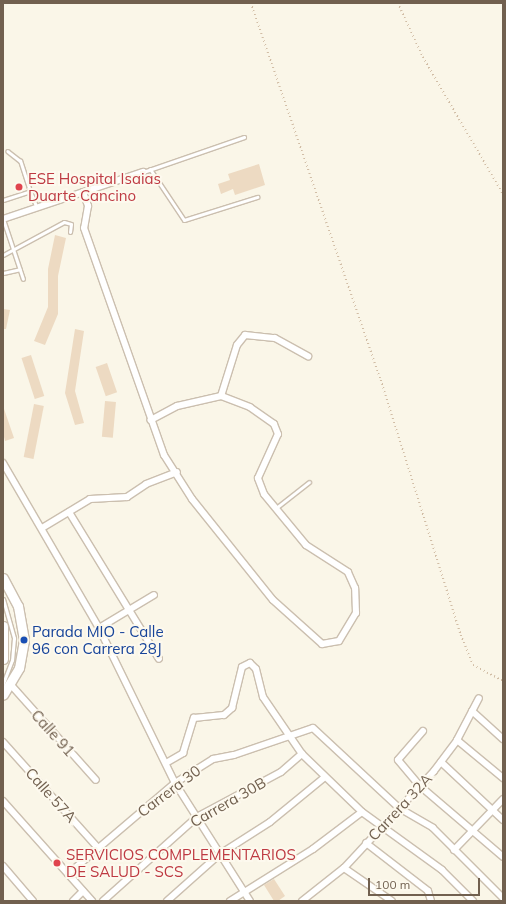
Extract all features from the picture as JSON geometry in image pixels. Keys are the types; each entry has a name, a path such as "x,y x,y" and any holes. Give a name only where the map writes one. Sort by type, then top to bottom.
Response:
{"street":[{"path":"3,219 143,172"},
{"path":"83,192 88,206 84,228 164,455 177,472 192,499 273,600 322,644 339,641 356,613 354,588 348,572 306,545 276,509 258,478 278,434 274,424 250,408 221,396 178,406 152,420"},
{"path":"221,396 237,345 245,335 275,338 308,356"},
{"path":"3,463 99,628 175,782 250,901"},
{"path":"42,528 90,499 127,497 146,484 177,472"},
{"path":"69,512 159,660"},
{"path":"3,578 23,620 24,640 19,668 7,684 3,695"},
{"path":"99,628 128,608 154,595"},
{"path":"3,626 3,659"},
{"path":"166,763 183,753 194,718 224,715 232,708 244,663 250,662 256,669 263,697 286,735 302,754 362,812 381,828 442,870 473,901"},
{"name":"Calle 91","path":"7,684 96,780"},
{"name":"Carrera 32A","path":"302,901 344,868 441,762 457,740 478,698"},
{"path":"472,711 503,739"},
{"name":"Carrera 30","path":"68,874 175,782 213,759 234,756 286,735 314,728 399,808"},
{"path":"423,731 398,760 420,786 503,857"},
{"path":"457,740 503,778"},
{"name":"Calle 57A","path":"3,742 98,848"},
{"name":"Carrera 30B","path":"103,901 197,817 281,772 302,754"},
{"path":"441,762 503,820"},
{"path":"167,901 220,854 270,822 325,776"},
{"path":"454,850 474,831 503,799"},
{"path":"3,801 92,901"},
{"path":"399,808 433,828 503,898"},
{"path":"230,901 243,890 313,849 362,812"},
{"path":"366,844 428,891 431,901"},
{"path":"3,866 33,901"},
{"path":"344,868 392,901"},
{"path":"73,901 83,891"}],"lane":[{"path":"143,172 244,137"},
{"path":"7,151 20,161 37,208"},
{"path":"150,169 184,220 257,197"},
{"path":"3,200 30,191"},
{"path":"3,219 23,279"},
{"path":"3,255 14,251 38,234 64,222 71,224 70,232"},
{"path":"3,273 20,268"},
{"path":"276,509 309,482"},
{"path":"3,599 14,638 12,660 7,684"}],"path":[{"path":"251,3 380,380 461,635 473,666 503,681"},
{"path":"398,3 423,57 503,194"}],"building":[{"path":"259,164 265,185 235,195 233,189 221,194 218,184 230,180 228,174"},
{"path":"55,235 66,238 58,276 58,314 45,345 34,341 48,307 48,269"},
{"path":"3,309 10,310 6,329 3,329"},
{"path":"75,329 84,331 75,391 84,423 75,425 65,393"},
{"path":"31,355 44,396 35,399 21,358"},
{"path":"107,363 117,392 106,396 96,367"},
{"path":"105,401 116,402 113,438 102,437"},
{"path":"34,404 44,406 34,459 24,457"},
{"path":"3,406 14,438 5,441 3,433"},
{"path":"274,879 285,896 278,901 274,901 264,885"}],"place":[{"name":"ESE Hospital Isaias Duarte Cancino","path":"19,187"},
{"name":"Parada MIO - Calle 96 con Carrera 28J","path":"24,640"},
{"name":"SERVICIOS COMPLEMENTARIOS DE SALUD - SCS","path":"57,863"}]}
